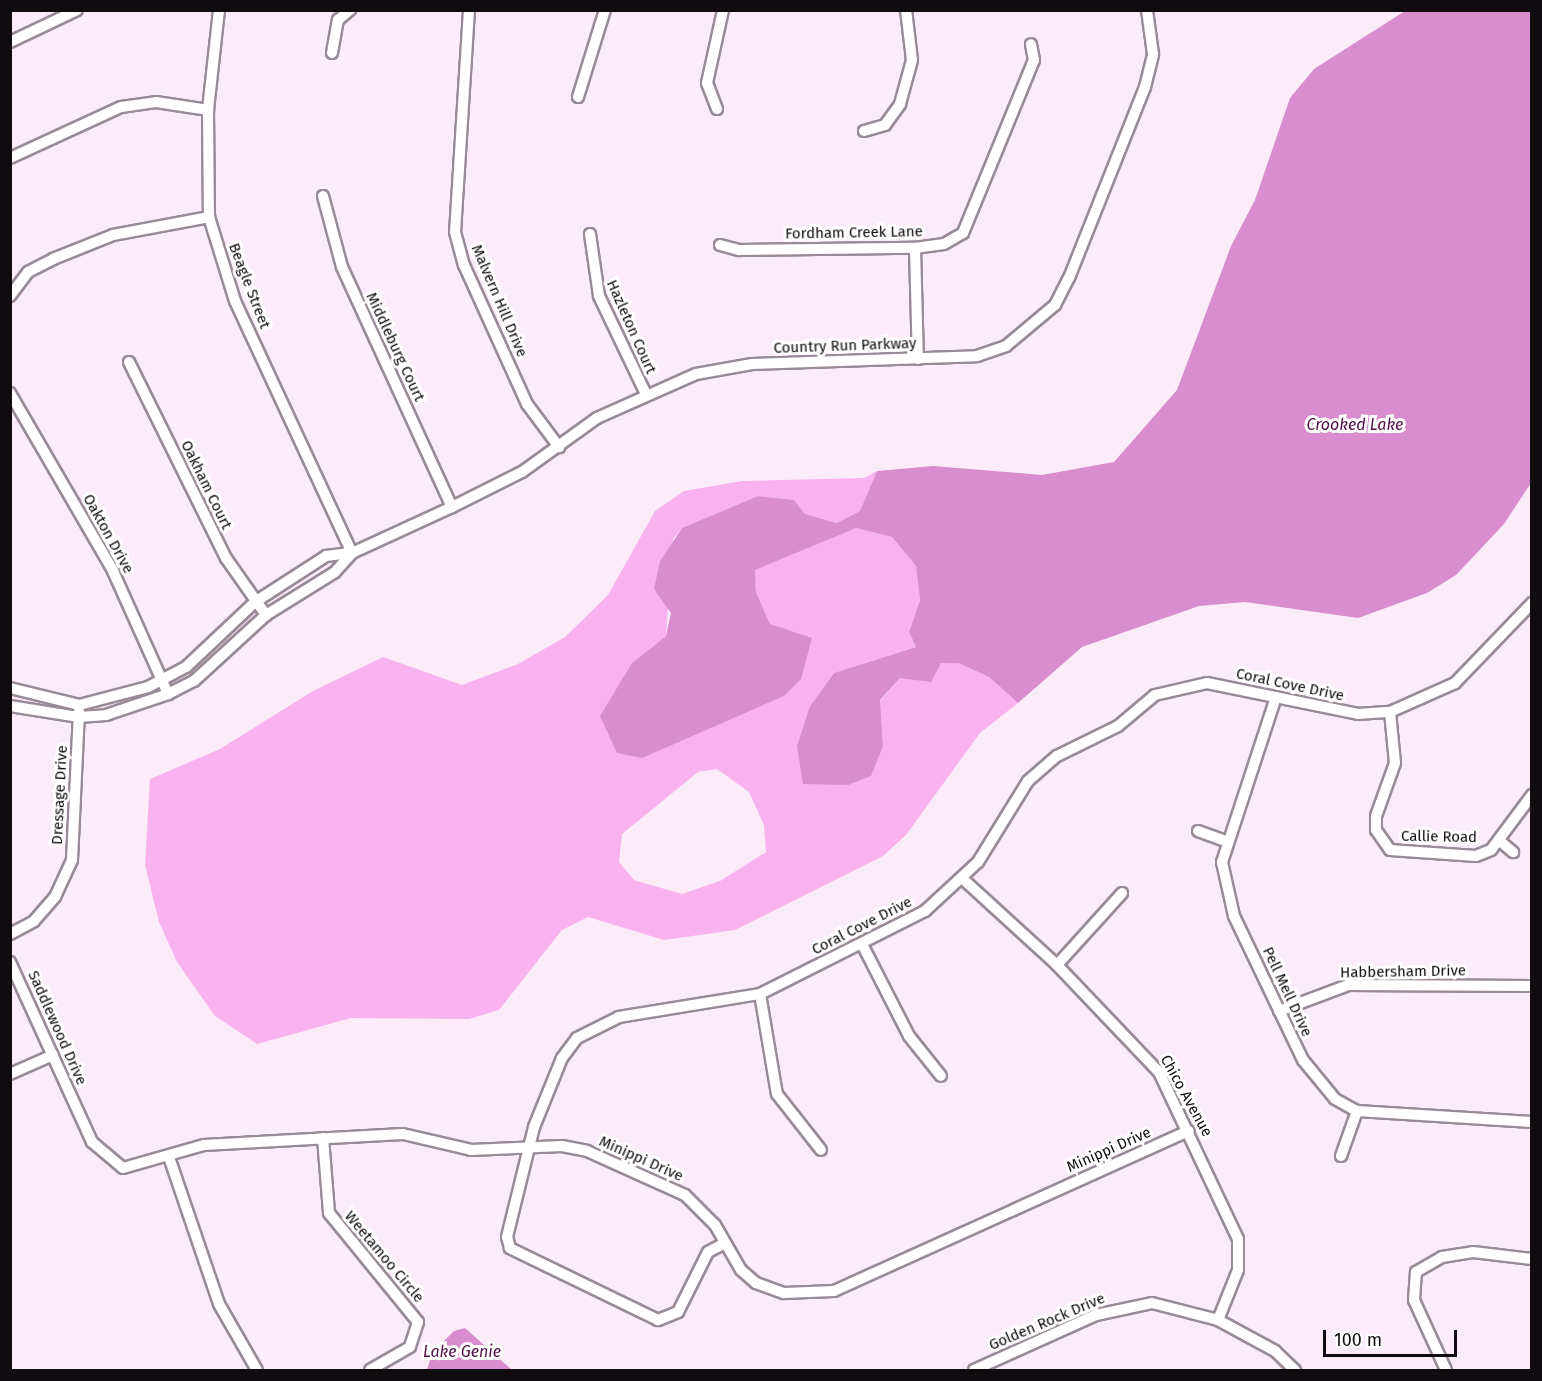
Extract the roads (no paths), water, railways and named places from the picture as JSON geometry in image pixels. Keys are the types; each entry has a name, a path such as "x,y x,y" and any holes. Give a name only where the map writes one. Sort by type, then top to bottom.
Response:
{"street":[{"path":"10,42 77,10"},
{"name":"Beagle Street","path":"219,10 208,110 209,217 236,301 352,553"},
{"path":"332,53 338,20 350,10"},
{"name":"Malvern Hill Drive","path":"469,10 455,232 464,265 527,404 559,447"},
{"path":"578,97 605,10"},
{"path":"717,109 707,83 723,10"},
{"path":"864,131 885,125 900,104 912,60 906,10"},
{"name":"Country Run Parkway","path":"10,688 79,705 148,687 212,646 255,602 326,556 352,553 452,507 559,447 597,418 646,394 696,374 752,364 977,356 1006,346 1055,304 1145,87 1153,54 1148,10"},
{"name":"Fordham Creek Lane","path":"720,245 739,250 915,248 944,244 963,233 1034,60 1031,44"},
{"path":"10,158 121,107 156,102 208,110"},
{"name":"Middleburg Court","path":"323,196 342,267 452,507"},
{"path":"10,296 28,273 63,255 113,235 209,217"},
{"name":"Hazleton Court","path":"590,234 599,296 646,394"},
{"path":"915,248 918,359"},
{"name":"Oakham Court","path":"129,362 226,558 266,615"},
{"name":"Oakton Drive","path":"10,393 113,571 168,694"},
{"name":"Country Run Parkway","path":"10,706 79,717 137,708 168,694 225,657 266,615 335,572 352,553"},
{"name":"Coral Cove Drive","path":"725,1243 708,1252 678,1312 658,1320 517,1256 507,1237 529,1146 562,1058 597,1024 760,994 925,911 963,880 1028,781 1058,756 1118,726 1155,695 1207,683 1358,714 1390,712 1420,703 1455,683 1531,605"},
{"name":"Pell Mell Drive","path":"1276,697 1226,841 1225,892 1279,1011 1315,1081 1357,1111"},
{"name":"Dressage Drive","path":"10,934 34,921 55,897 72,860 79,705"},
{"name":"Callie Road","path":"1390,712 1395,763 1376,816 1382,843 1399,853 1476,856 1501,842"},
{"path":"1513,852 1501,842 1518,806 1532,795"},
{"path":"1198,831 1226,841"},
{"name":"Chico Avenue","path":"963,880 1057,965 1144,1053 1189,1131 1242,1256 1218,1320"},
{"path":"1057,965 1122,893"},
{"path":"862,944 909,1036 941,1076"},
{"name":"Saddlewood Drive","path":"10,962 75,1107"},
{"name":"Habbersham Drive","path":"1279,1011 1348,985 1532,986"},
{"path":"760,994 777,1094 821,1150"},
{"path":"10,1074 53,1055"},
{"name":"Minippi Drive","path":"75,1107 92,1142 110,1161 132,1167 204,1145 403,1134 471,1150 529,1146 587,1151 685,1194 725,1243 741,1270 756,1283 807,1296 834,1291 1189,1131"},
{"path":"1341,1156 1357,1111 1532,1122"},
{"name":"Weetamoo Circle","path":"323,1138 329,1213 418,1322 410,1347 370,1371"},
{"path":"169,1156 219,1304 257,1371"},
{"path":"1446,1371 1414,1300 1416,1272 1442,1257 1473,1252 1532,1259"},
{"name":"Golden Rock Drive","path":"974,1371 1125,1306 1173,1306 1218,1320 1275,1351 1294,1371"}],"water":[{"name":"Crooked Lake","path":"1405,11 1531,11 1531,483 1504,524 1456,575 1427,593 1358,618 1245,602 1199,606 1082,647 1018,703 989,677 958,663 941,663 931,682 900,678 880,700 883,746 871,776 848,785 803,784 797,746 810,706 834,673 916,647 909,632 920,600 916,566 892,537 856,528 755,570 756,592 770,624 812,638 801,679 784,696 642,758 617,753 600,716 632,663 666,636 671,613 654,589 660,561 682,528 758,496 794,500 805,514 837,523 860,511 877,471 933,466 1042,475 1114,462 1177,390 1231,246 1255,200 1290,98 1314,69"},
{"name":"Lake Genie","path":"465,1328 512,1370 427,1370 432,1353 454,1331"}]}
